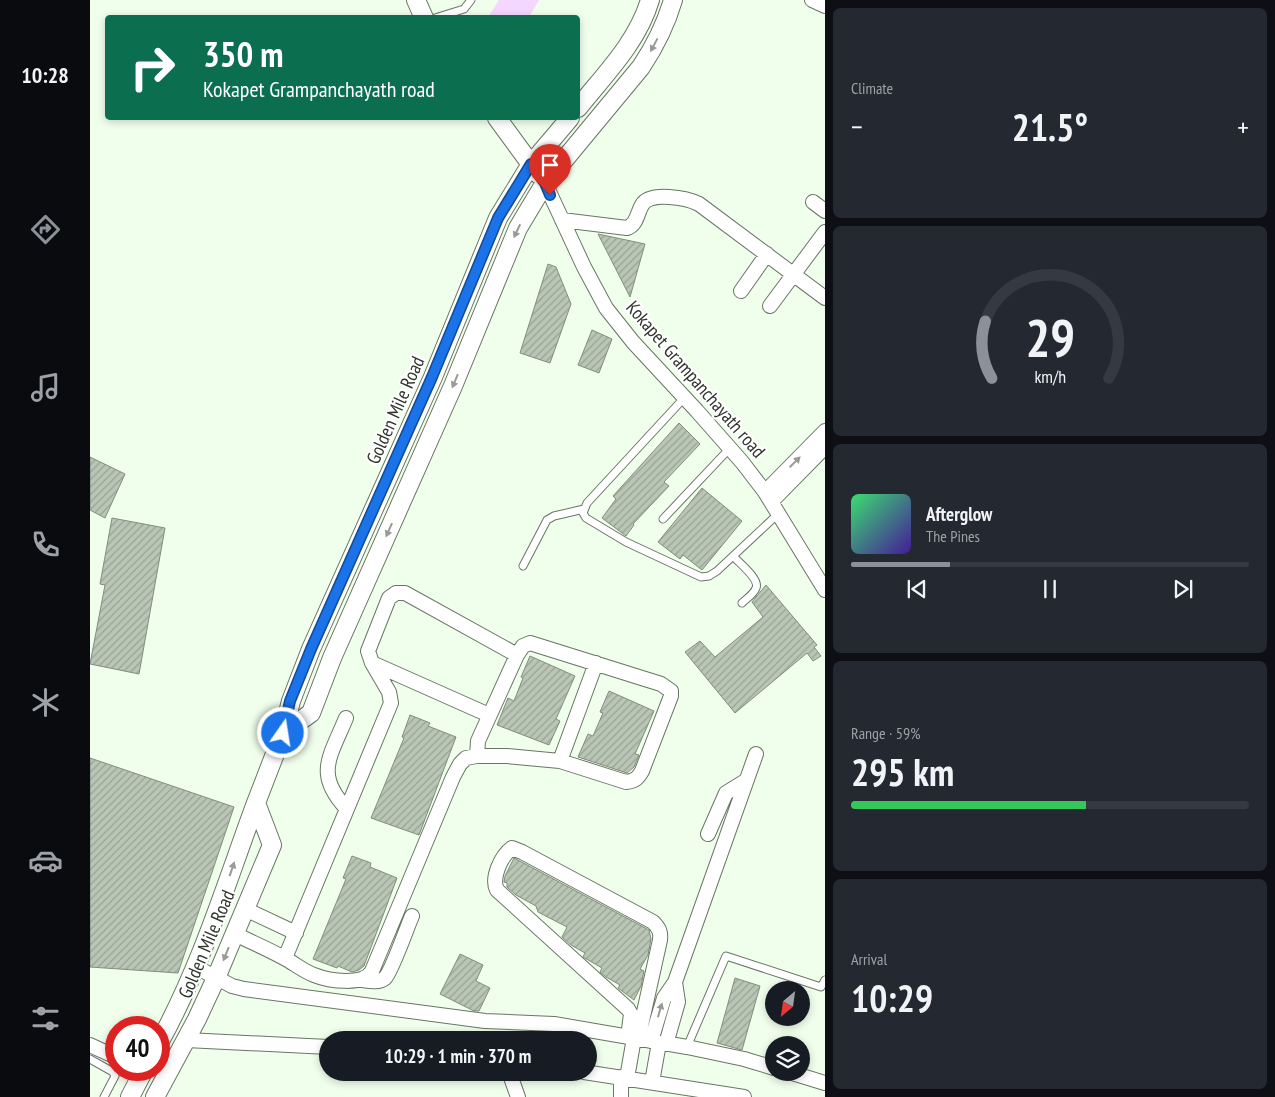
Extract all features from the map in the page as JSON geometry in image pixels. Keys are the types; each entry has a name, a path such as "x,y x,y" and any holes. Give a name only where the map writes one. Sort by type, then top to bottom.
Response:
{"street":[{"path":"416,0 423,15"},
{"path":"580,106 623,54 634,37 650,0"},
{"path":"283,733 311,713 332,658 453,386 518,228 545,183 641,67 668,17 674,0"},
{"path":"812,0 825,6"},
{"name":"Kokapet Grampanchayath road","path":"498,120 545,183 584,267 606,308 633,342 730,448 771,503 825,590"},
{"name":"Golden Mile Road","path":"170,1020 206,942 283,733 290,701 311,649 429,386 498,218 531,164 568,120"},
{"path":"562,220 627,228 634,223 644,202 655,198 679,198 699,204 825,298"},
{"path":"813,202 825,211"},
{"path":"770,306 793,274 820,249 825,232"},
{"path":"742,290 767,254"},
{"path":"771,503 825,431"},
{"path":"771,503 825,447"},
{"path":"285,958 391,703 389,692 372,663 368,651 389,598 399,592 413,597 517,655"},
{"path":"362,980 369,976 372,971 453,777 460,764 466,758 506,756 560,761 626,782 633,781 638,778 642,771 671,696 671,691 661,684 530,643 523,646 517,655 478,740 477,756"},
{"path":"372,663 489,715"},
{"path":"560,761 596,663"},
{"path":"346,718 330,756 327,774 333,793 347,809"},
{"path":"620,1097 626,1078 646,1040 678,1002 675,982 756,754"},
{"path":"708,834 726,792 747,780"},
{"path":"717,864 714,838 730,798"},
{"name":"Golden Mile Road","path":"155,1097 186,1040 216,978 272,845 256,803"},
{"path":"637,1012 660,940 659,928 648,919 522,852 512,848 509,850 505,855 495,880 496,890 637,1012 646,1040 652,1082"},
{"path":"245,909 296,932"},
{"path":"235,934 285,958 315,976 338,980 376,982 385,978 412,916"},
{"path":"196,967 244,990 485,1020 554,1024 687,1047 765,1065"},
{"path":"186,1040 319,1047"},
{"path":"90,1045 105,1052"},
{"path":"597,1074 744,1097"},
{"path":"626,1078 629,1097"},
{"path":"810,1078 825,1083"},
{"path":"130,1097 138,1081"},
{"path":"512,1081 518,1097"}],"lane":[{"path":"445,15 464,9 471,0"},
{"path":"685,397 587,503 583,513 586,518 626,542 701,576 709,576 733,556 771,503"},
{"path":"663,519 730,448"},
{"path":"522,566 548,520 554,516 584,509"},
{"path":"733,556 757,580 755,591 742,603"},
{"path":"687,1047 726,956 821,987 825,980"},
{"path":"90,1059 113,1072 116,1076 104,1097"}],"shaded area":[{"path":"499,0 539,0 530,15 489,15"}],"building":[{"path":"598,234 645,244 630,297"},
{"path":"548,264 556,267 571,304 550,363 520,353"},
{"path":"592,330 612,339 599,373 578,365"},
{"path":"679,423 700,444 664,482 669,486 633,524 626,536 602,518 616,499 613,496"},
{"path":"90,457 125,474 105,518 90,510"},
{"path":"702,488 742,521 702,570 683,555 680,559 658,542"},
{"path":"112,518 165,528 139,674 90,664 105,585 100,584"},
{"path":"766,585 817,645 814,647 821,656 813,661 807,653 735,713 685,652 700,641 715,657 763,617 752,602"},
{"path":"530,656 575,676 556,719 560,721 549,745 497,725 508,698 514,701"},
{"path":"609,691 654,711 635,754 639,755 634,767 627,773 578,757 588,734 593,736 603,713 600,712"},
{"path":"410,715 430,723 428,726 456,737 419,835 371,818 404,738 402,737"},
{"path":"90,758 234,807 178,973 90,967"},
{"path":"352,856 371,863 370,867 397,878 364,966 352,972 313,959 346,879 343,878"},
{"path":"514,858 649,930 651,939 648,955 640,969 644,971 641,986 634,1000 618,988 620,985 600,972 602,968 583,957 585,953 562,937 567,927 538,912 536,906 516,895 507,887 507,883 504,882 505,876"},
{"path":"460,954 483,965 476,981 490,988 479,1011 474,1011 440,994"},
{"path":"735,978 760,986 742,1050 717,1043"}],"route":[{"path":"283,733 290,701 311,649 379,500 498,218 531,164 545,183 550,195"}]}
